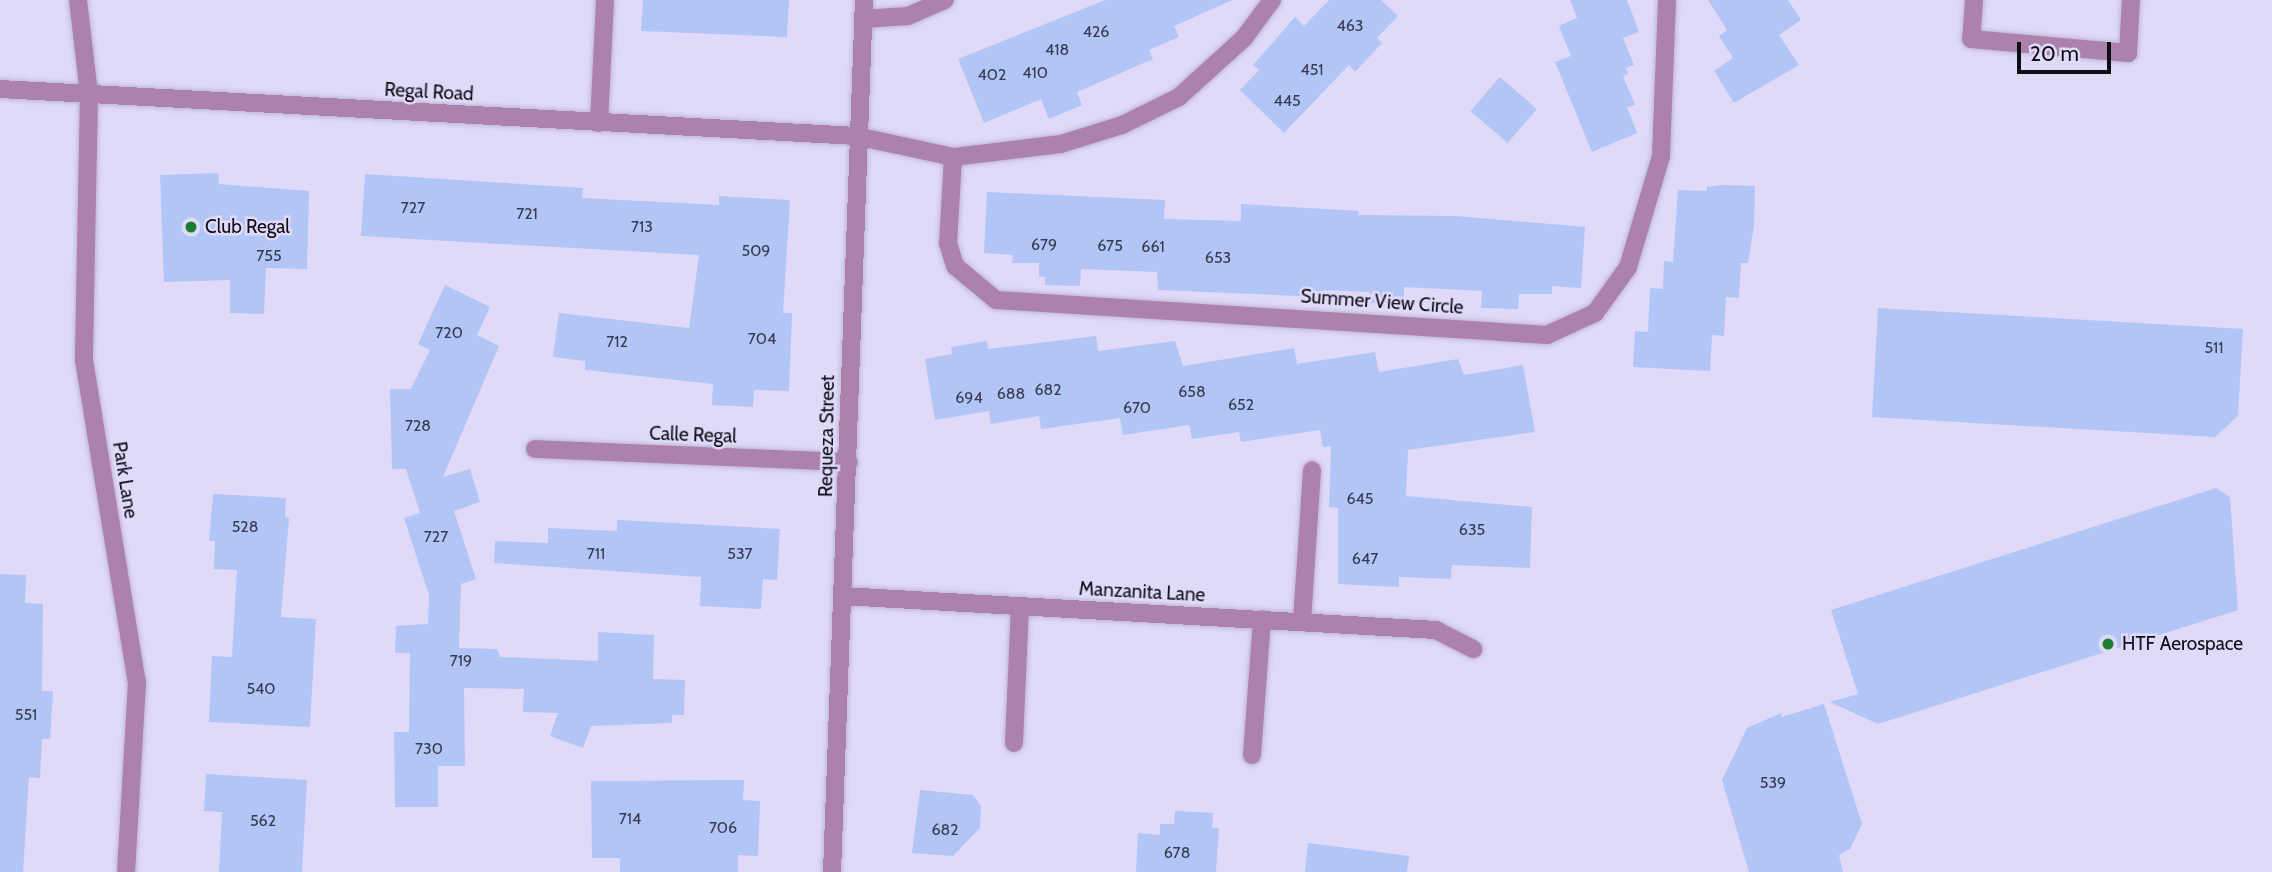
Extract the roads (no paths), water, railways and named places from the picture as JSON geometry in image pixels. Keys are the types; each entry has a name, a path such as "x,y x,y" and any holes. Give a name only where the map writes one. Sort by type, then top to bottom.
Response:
{"street":[{"name":"Park Lane","path":"78,0 89,93 84,360 137,682 126,872"},
{"path":"598,123 605,0"},
{"name":"Requeza Street","path":"832,872 849,462 856,136 864,0"},
{"path":"863,19 908,16 945,0"},
{"path":"856,136 953,157 1061,144 1122,125 1179,97 1244,38 1272,0"},
{"name":"Summer View Circle","path":"953,157 948,243 955,266 996,300 1548,335 1595,313 1628,267 1661,156 1667,0"},
{"path":"1974,0 1971,39 2128,53 2132,0"},
{"name":"Regal Road","path":"0,89 856,136"},
{"name":"Calle Regal","path":"535,449 849,462"},
{"path":"1301,621 1312,470"},
{"name":"Manzanita Lane","path":"843,596 1436,630 1473,649"},
{"path":"1014,743 1020,606"},
{"path":"1252,755 1262,619"}],"place":[{"name":"Club Regal","path":"191,227"},
{"name":"HTF Aerospace","path":"2108,644"}]}
